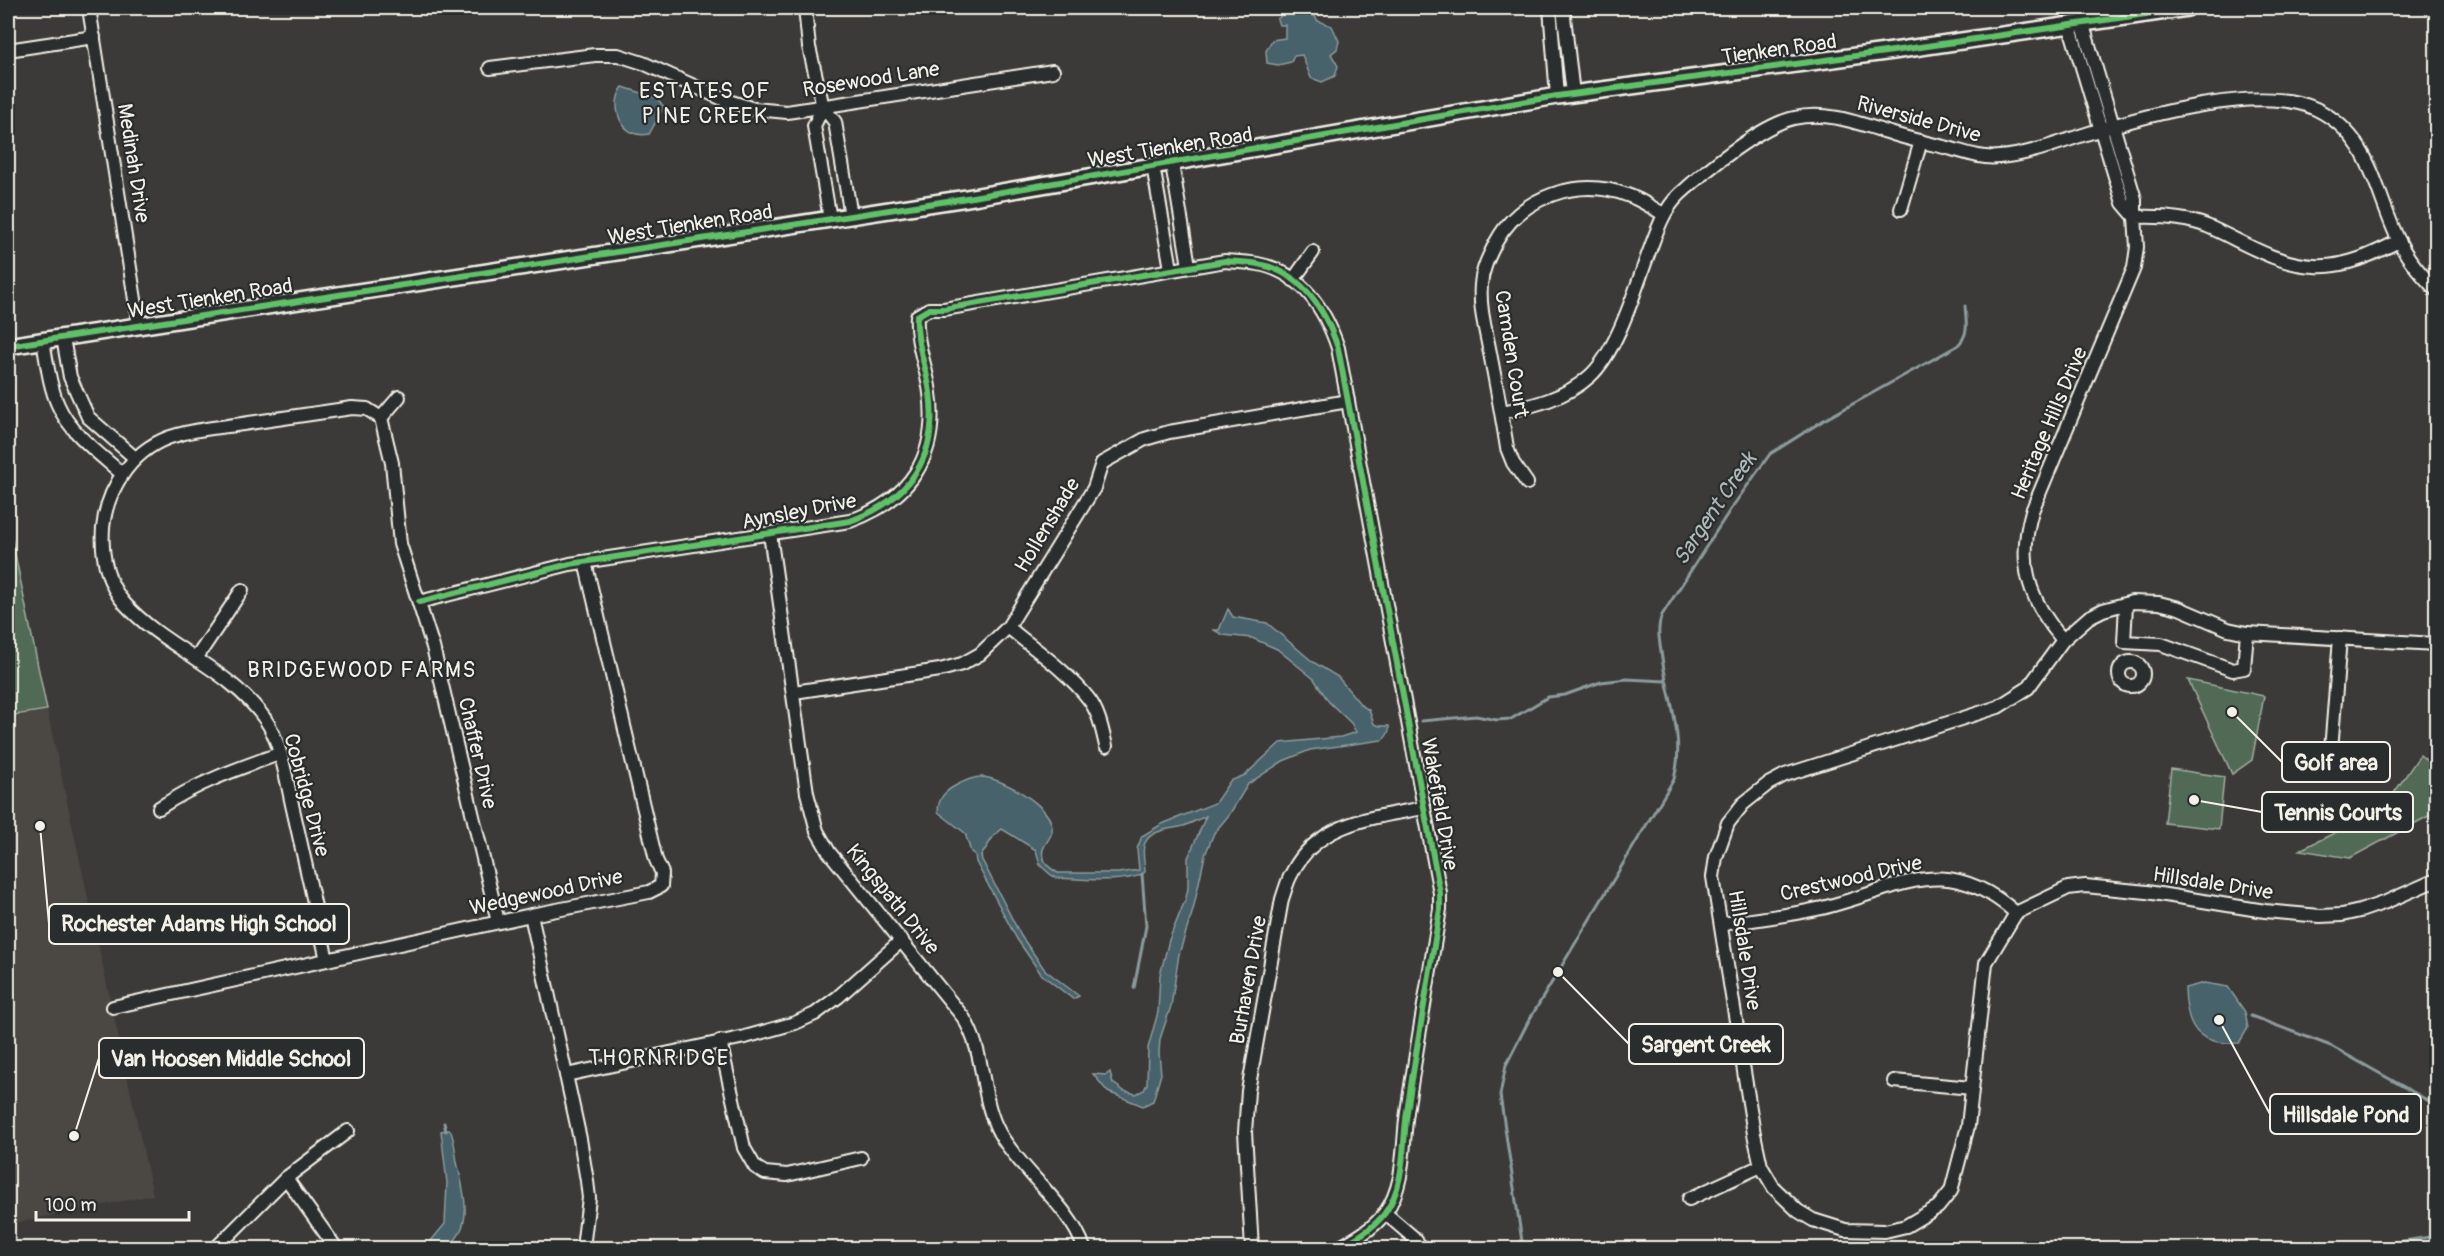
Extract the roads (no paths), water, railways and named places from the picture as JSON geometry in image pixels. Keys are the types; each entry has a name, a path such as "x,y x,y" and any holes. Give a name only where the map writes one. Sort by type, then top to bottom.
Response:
{"street":[{"name":"Medinah Drive","path":"89,8 139,325"},
{"path":"805,8 808,47 823,107 835,122 851,216"},
{"path":"1550,8 1557,96"},
{"path":"1563,8 1574,94"},
{"name":"Tienken Road","path":"1377,128 1557,96 1893,51 2187,8"},
{"name":"Heritage Hills Drive","path":"2063,639 2049,623 2033,596 2025,566 2027,530 2032,511 2132,274 2137,247 2135,217 2123,203 2107,127 2075,23"},
{"path":"8,50 94,37"},
{"name":"Rosewood Lane","path":"490,68 595,55 618,55 642,63 725,100 754,109 787,112 1053,71"},
{"name":"Riverside Drive","path":"1502,412 1528,407 1555,398 1583,382 1602,363 1622,324 1663,214 1676,197 1762,130 1792,118 1825,115 1967,154 1994,158 2024,153 2107,127 2172,112 2252,99 2283,100 2307,105 2337,122 2352,136 2371,169 2406,254 2436,290"},
{"path":"823,107 814,126 830,219"},
{"name":"West Tienken Road","path":"8,346 851,216 1377,128"},
{"path":"1900,209 1922,141"},
{"path":"1172,164 1189,267"},
{"path":"1153,166 1171,270"},
{"name":"Camden Court","path":"1527,483 1510,455 1481,301 1484,268 1502,231 1533,202 1567,190 1606,190 1626,194 1663,214"},
{"path":"2135,217 2157,216 2186,220 2206,226 2275,257 2317,267 2345,264 2399,241"},
{"path":"1293,280 1313,252"},
{"name":"Aynsley Drive","path":"419,602 570,564 850,521 873,513 897,497 913,478 929,443 932,422 930,394 916,330 917,316 929,309 944,309 1225,261 1258,264 1284,273 1293,280"},
{"name":"Wakefield Drive","path":"1293,280 1302,286 1321,307 1338,348 1440,893 1440,909 1406,1116 1405,1155 1397,1186 1385,1212"},
{"path":"63,338 70,377 88,417 129,466"},
{"path":"43,341 51,385 59,408 74,429 129,466"},
{"path":"129,466 160,441 188,432 352,408 367,409 381,418 399,397"},
{"name":"Hollenshade","path":"794,692 940,670 962,664 980,654 1008,627 1094,488 1102,463 1145,439 1169,432 1348,401"},
{"path":"74,429 88,417"},
{"name":"Chaffer Drive","path":"381,418 392,463 400,544 436,659 498,922"},
{"name":"Cobridge Drive","path":"129,466 113,490 104,525 105,562 113,588 139,618 236,686 266,720 279,754 327,960"},
{"name":"Kingspath Drive","path":"770,534 807,793 817,831 829,852 902,940 972,1031 981,1061 987,1100 999,1132 1010,1149 1075,1227 1084,1248"},
{"name":"Wedgewood Drive","path":"113,1007 498,922 650,892 661,886 662,873 656,860 585,562"},
{"path":"197,657 242,590"},
{"name":"Hillsdale Drive","path":"2436,644 2247,633 2228,629 2180,608 2159,603 2132,602 2103,610 2089,617 2063,639 2028,688 1998,707 1785,775 1753,795 1728,823 1716,857 1713,877 1761,1166 1774,1188 1785,1200 1798,1211 1827,1226 1845,1230 1877,1231 1906,1226 1938,1207 1951,1191 1968,1126 1986,963 2016,913 2068,888 2085,886 2147,892 2265,911 2320,916 2360,911 2436,880"},
{"path":"2124,665 2126,605"},
{"path":"1008,627 1089,699 1101,721 1106,746"},
{"path":"2124,642 2162,644 2233,670 2244,668 2247,633"},
{"path":"2331,750 2340,638"},
{"path":"159,808 186,790 279,754"},
{"name":"Burhaven Drive","path":"1252,1248 1245,1132 1248,1091 1282,899 1292,873 1304,854 1322,838 1343,825 1425,808"},
{"name":"Crestwood Drive","path":"1721,924 1822,908 1917,880 1944,878 1964,881 1983,888 1998,897 2016,913"},
{"path":"531,915 580,1139 589,1197 582,1248"},
{"path":"566,1075 783,1027 815,1014 902,940"},
{"path":"720,1041 744,1148 755,1167 765,1173 787,1175 861,1158"},
{"path":"1894,1081 1972,1088"},
{"path":"216,1248 286,1178 348,1131"},
{"path":"1689,1199 1761,1166"},
{"path":"286,1178 336,1248"},
{"path":"1338,1248 1362,1235 1385,1212 1422,1248"}],"water":[{"path":"1283,8 1309,8 1318,21 1332,26 1339,41 1337,49 1331,54 1338,66 1335,76 1322,82 1311,78 1302,55 1294,56 1291,62 1278,65 1267,63 1266,51 1272,40 1285,38 1285,25 1279,25 1277,19"},
{"path":"623,87 657,98 664,107 649,134 631,132 620,119 617,102"},
{"path":"1228,609 1233,617 1267,623 1313,662 1338,677 1361,705 1369,710 1374,724 1389,726 1389,730 1387,736 1382,740 1310,750 1283,761 1248,784 1229,815 1214,833 1205,855 1193,910 1179,954 1171,1006 1160,1039 1161,1074 1153,1101 1143,1106 1108,1092 1093,1074 1106,1075 1110,1072 1113,1083 1124,1091 1136,1094 1144,1090 1147,1084 1148,1048 1158,1012 1160,975 1169,940 1186,898 1188,858 1206,816 1184,826 1162,830 1148,838 1143,853 1145,872 1128,878 1090,880 1057,878 1040,865 1036,850 1002,829 993,837 981,856 982,860 1021,936 1045,970 1079,996 1073,999 1041,974 1017,939 976,862 975,855 971,852 965,833 938,812 938,807 945,793 968,780 982,777 1002,782 1026,795 1051,822 1052,831 1042,853 1047,864 1058,873 1118,873 1139,870 1137,849 1142,836 1162,824 1215,803 1230,781 1245,775 1280,743 1341,737 1356,732 1351,723 1329,702 1314,679 1277,649 1252,638 1223,635 1214,630 1219,630"},
{"path":"2204,983 2228,987 2245,1012 2248,1028 2239,1043 2213,1041 2204,1037 2191,1024 2185,988"},
{"path":"450,1130 464,1197 464,1219 456,1239 447,1248 425,1248 445,1224 447,1183 441,1131"}],"waterway":[{"name":"Sargent Creek","path":"1523,1248 1500,1095 1506,1065 1528,1022 1674,779 1678,747 1674,715 1663,667 1659,628 1662,615 1730,510 1770,454 1824,420 1957,346 1966,332 1965,306"},
{"path":"1421,721 1476,716 1497,720 1511,719 1548,697 1565,695 1601,682 1627,679 1665,681"},
{"path":"1134,988 1146,926 1142,874"},
{"path":"2251,1016 2331,1046 2436,1105"},
{"path":"444,1123 446,1131"},
{"path":"2359,1248 2436,1236"}],"place":[{"name":"Golf area","path":"2232,712"},
{"name":"Tennis Courts","path":"2194,800"},
{"name":"Rochester Adams High School","path":"40,826"},
{"name":"Sargent Creek","path":"1558,972"},
{"name":"Hillsdale Pond","path":"2219,1020"},
{"name":"Van Hoosen Middle School","path":"74,1136"}],"district":[{"name":"ESTATES OF PINE CREEK","path":"705,102"},
{"name":"BRIDGEWOOD FARMS","path":"362,669"},
{"name":"THORNRIDGE","path":"659,1057"}]}
